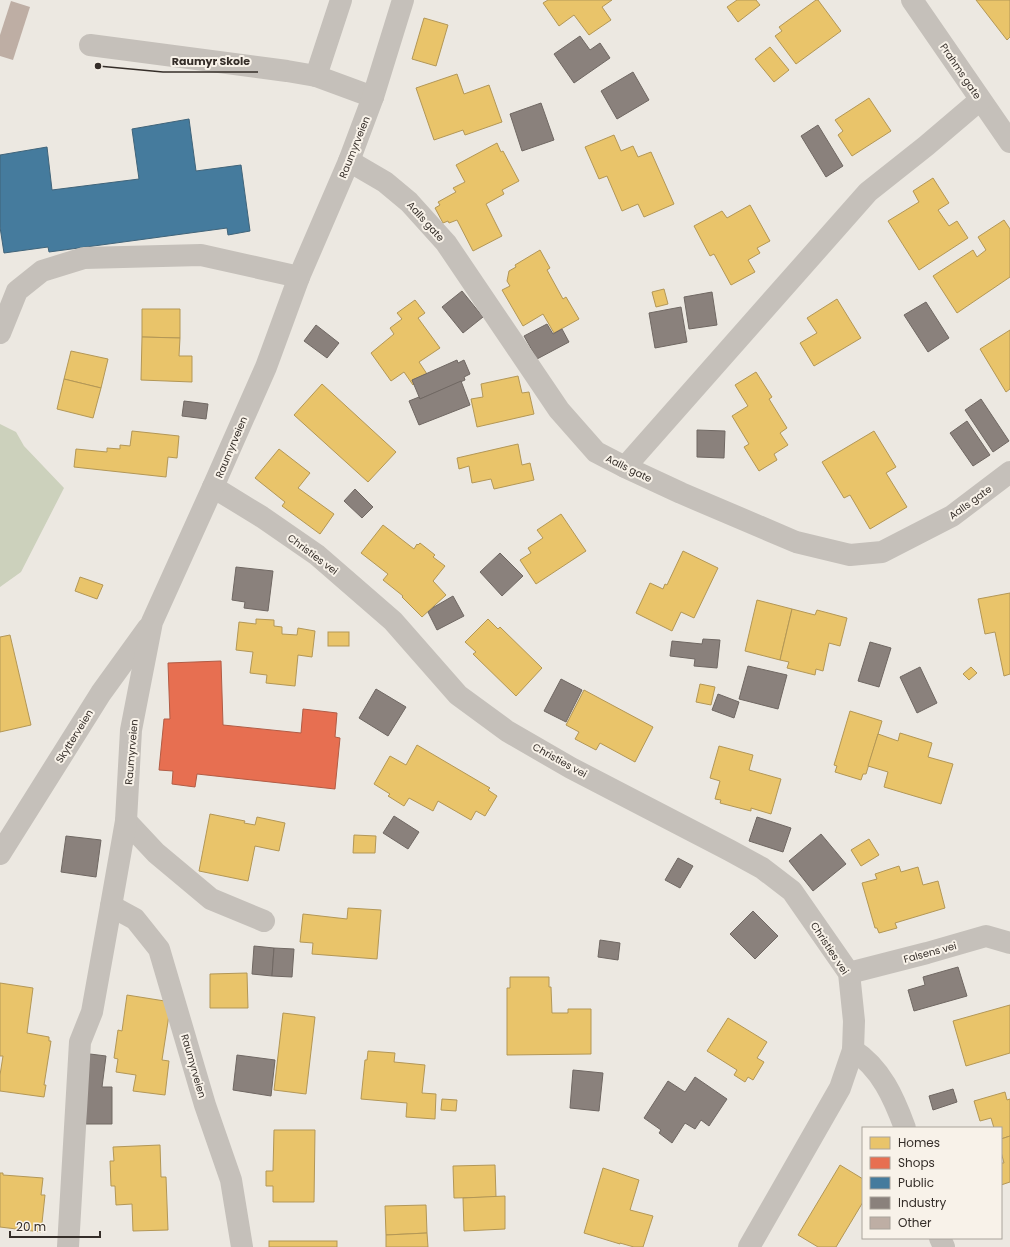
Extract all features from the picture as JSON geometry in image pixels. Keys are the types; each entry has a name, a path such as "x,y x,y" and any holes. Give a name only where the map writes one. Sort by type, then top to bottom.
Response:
{"street":[{"path":"316,76 341,0"},
{"name":"Raumyrveien","path":"68,1247 80,1042 92,1012 126,821 131,730 152,622 266,367 299,277 349,161 373,97 403,0"},
{"name":"Prahms gate","path":"912,0 1010,142"},
{"path":"90,44 316,76 373,97"},
{"path":"625,467 868,192 926,146 980,100"},
{"name":"Aalls gate","path":"349,161 385,182 409,202 446,243 559,410 596,452 625,467 681,493 796,542 850,555 882,552 952,516 1010,472"},
{"path":"0,333 17,292 42,271 84,258 202,255 299,277"},
{"name":"Christies vei","path":"213,487 262,517 317,555 392,621 458,695 507,731 571,768 762,868 792,891 849,973 854,1021 853,1050 840,1088 749,1247"},
{"name":"Skytterveien","path":"4,842 101,692 152,622"},
{"path":"126,821 156,853 211,899 264,921"},
{"name":"Raumyrveien","path":"111,906 135,919 159,949 205,1105 231,1180 242,1247"},
{"name":"Falsens vei","path":"849,973 928,953 986,936 1010,943"},
{"path":"853,1050 864,1057 881,1077 896,1102 904,1127"}],"green space":[{"path":"0,424 16,432 24,446 64,488 21,572 0,587"}],"building: Homes":[{"path":"548,0 612,0 602,7 611,20 589,35 574,15 559,26 543,3"},
{"path":"737,0 756,0 760,5 738,22 727,7"},
{"path":"818,0 841,31 796,64 775,36 782,31 779,27"},
{"path":"976,0 1010,0 1010,37 1007,40"},
{"path":"424,18 448,25 436,66 412,59"},
{"path":"770,47 789,70 774,82 755,59"},
{"path":"457,74 464,94 489,85 502,122 465,135 463,130 434,140 416,88"},
{"path":"869,98 891,131 852,156 838,135 843,131 835,120"},
{"path":"614,135 621,151 633,146 638,157 651,152 674,204 644,217 638,204 622,211 607,176 599,179 585,147"},
{"path":"497,143 519,181 502,190 504,194 486,204 502,236 473,251 457,220 449,223 448,221 443,223 435,208 440,205 438,202 456,192 453,188 465,182 456,165"},
{"path":"933,178 949,203 938,210 949,226 957,221 968,238 919,270 888,221 919,202 913,191"},
{"path":"750,205 770,241 757,248 760,253 748,260 755,272 731,285 714,254 710,256 694,226 722,211 727,218"},
{"path":"1004,220 1010,229 1010,277 957,313 933,276 973,250 977,257 986,250 978,237"},
{"path":"540,250 550,268 547,270 563,299 566,297 579,319 554,333 543,314 523,326 502,290 510,286 507,281 509,271 516,267 515,265"},
{"path":"664,289 668,304 656,307 652,292"},
{"path":"837,299 861,338 814,366 800,343 817,333 807,318"},
{"path":"415,300 425,313 418,318 440,348 419,362 427,374 412,380 413,385 404,372 391,381 371,353 394,334 390,328 402,319 397,313"},
{"path":"142,309 180,309 180,338 142,337"},
{"path":"1010,330 1010,389 1006,392 980,349"},
{"path":"142,337 180,338 179,356 192,356 192,382 141,380"},
{"path":"71,351 108,359 101,388 64,379"},
{"path":"756,372 772,397 769,399 787,428 780,433 788,445 774,454 777,460 759,471 744,447 749,444 732,416 748,406 735,385"},
{"path":"518,376 522,393 529,392 534,414 477,427 471,399 483,397 481,384"},
{"path":"64,379 101,388 93,418 57,409"},
{"path":"322,384 396,452 368,482 294,415"},
{"path":"132,431 179,436 177,458 168,457 166,477 74,467 76,449 107,452 107,448 120,449 120,445 130,446"},
{"path":"874,431 896,467 886,473 907,507 870,529 850,495 844,498 822,462"},
{"path":"518,444 522,465 530,463 534,480 494,489 491,479 472,483 469,466 459,469 457,458"},
{"path":"279,449 310,473 298,488 334,514 320,534 282,506 285,502 255,478"},
{"path":"561,514 586,551 536,584 520,560 531,553 528,548 543,538 537,530"},
{"path":"383,525 414,549 417,544 418,545 420,543 435,555 433,557 445,566 433,581 446,595 422,617 402,597 403,596 383,580 388,574 361,553"},
{"path":"683,551 718,568 694,618 681,612 672,631 636,613 650,583 663,589 665,584 667,585"},
{"path":"80,577 103,585 97,599 75,591"},
{"path":"1010,593 1010,674 1004,676 995,632 985,634 978,599"},
{"path":"757,600 792,609 780,660 745,651"},
{"path":"792,609 815,615 817,610 847,618 840,646 829,643 823,671 816,669 815,675 787,668 789,662 780,660"},
{"path":"256,619 274,620 274,626 282,627 282,634 297,635 298,628 315,631 312,657 298,655 295,686 266,683 267,675 250,673 253,652 236,650 239,622 256,624"},
{"path":"488,619 498,629 500,627 542,668 516,696 473,654 476,652 465,642"},
{"path":"328,632 349,632 349,646 328,646"},
{"path":"10,635 31,725 0,732 0,637"},
{"path":"971,667 977,673 969,680 963,674"},
{"path":"700,684 715,687 711,705 696,702"},
{"path":"584,690 653,727 635,762 600,743 596,750 575,739 579,732 566,725"},
{"path":"850,711 882,721 866,774 863,774 861,780 835,772 837,766 834,765"},
{"path":"900,733 932,743 928,757 953,764 941,804 884,787 888,772 868,766 878,734 898,741"},
{"path":"417,745 490,788 488,790 497,796 485,816 476,811 471,820 438,801 433,811 409,798 404,806 388,796 390,794 374,784 390,756 406,765"},
{"path":"719,746 753,755 749,770 781,779 771,814 751,808 751,811 720,803 721,800 715,799 720,781 710,778"},
{"path":"210,814 245,821 244,823 255,825 257,817 285,823 279,851 255,846 248,881 199,871"},
{"path":"354,835 376,836 375,853 353,853"},
{"path":"869,839 879,855 861,866 851,850"},
{"path":"899,866 901,872 918,867 923,885 938,881 945,908 895,923 897,928 879,933 877,928 875,928 862,883 877,879 875,874"},
{"path":"348,908 381,910 377,959 312,954 313,943 300,942 303,914 347,919"},
{"path":"247,973 248,1008 210,1008 210,974"},
{"path":"510,977 549,977 552,1013 568,1013 568,1009 591,1009 591,1054 507,1055 507,988 510,988"},
{"path":"0,983 33,988 27,1033 49,1037 49,1041 51,1041 44,1085 46,1085 44,1097 0,1091 0,1075 3,1056 0,1056"},
{"path":"127,995 171,1002 162,1060 169,1061 165,1095 133,1091 136,1075 116,1072 118,1059 114,1058 118,1030 122,1031"},
{"path":"1010,1005 1010,1053 966,1066 953,1021"},
{"path":"283,1013 315,1017 306,1094 274,1090"},
{"path":"728,1018 767,1042 757,1058 764,1062 753,1080 748,1077 745,1082 734,1075 737,1070 707,1051"},
{"path":"368,1051 395,1053 394,1062 425,1065 422,1093 436,1094 435,1119 406,1117 407,1103 361,1099 365,1060 367,1060"},
{"path":"1005,1092 1007,1100 1010,1099 1010,1136 1002,1139 1002,1127 994,1127 991,1118 980,1121 974,1101"},
{"path":"442,1099 457,1100 456,1111 441,1110"},
{"path":"274,1130 315,1130 314,1202 273,1202 273,1186 266,1186 266,1171 273,1171"},
{"path":"1010,1136 1010,1182 1002,1185 1002,1163 1004,1163 1002,1156 1002,1139"},
{"path":"160,1145 161,1177 166,1177 168,1230 133,1231 132,1204 116,1205 115,1186 111,1186 110,1161 114,1161 113,1147"},
{"path":"495,1165 496,1197 454,1198 453,1166"},
{"path":"840,1165 862,1178 862,1204 836,1247 818,1247 798,1235"},
{"path":"603,1168 639,1180 630,1210 653,1216 643,1247 620,1244 584,1233"},
{"path":"0,1173 3,1173 3,1175 43,1178 41,1195 45,1195 41,1232 0,1227"},
{"path":"505,1196 505,1229 464,1231 463,1198"},
{"path":"426,1205 427,1233 386,1235 385,1206"},
{"path":"427,1233 428,1247 386,1247 386,1235"},
{"path":"269,1241 337,1241 337,1247 269,1247"}],"building: Shops":[{"path":"221,661 223,725 301,733 303,709 337,713 335,737 340,738 335,789 197,774 195,787 172,784 173,771 159,770 164,719 170,719 168,663"}],"building: Public":[{"path":"189,119 196,171 241,165 250,231 228,235 227,228 49,252 48,247 4,253 0,227 0,155 47,147 52,190 139,179 132,129"}],"building: Industry":[{"path":"580,36 590,50 600,43 610,58 574,83 554,54"},
{"path":"633,72 649,100 617,119 601,91"},
{"path":"541,103 554,140 522,151 510,114"},
{"path":"818,125 843,166 826,177 801,136"},
{"path":"462,291 483,317 463,333 442,307"},
{"path":"712,292 717,325 689,329 684,297"},
{"path":"926,302 949,338 928,352 904,315"},
{"path":"681,307 687,342 655,348 649,313"},
{"path":"547,324 553,334 562,329 569,342 537,359 524,336"},
{"path":"316,325 339,343 327,358 304,341"},
{"path":"457,360 458,363 464,360 470,374 464,377 465,380 420,399 412,380"},
{"path":"461,381 470,405 419,425 409,401 419,397 420,399"},
{"path":"981,399 1009,441 993,452 965,410"},
{"path":"184,401 208,404 206,419 182,416"},
{"path":"967,421 990,455 973,466 950,433"},
{"path":"697,430 725,431 724,458 697,457"},
{"path":"355,489 373,507 362,518 344,501"},
{"path":"500,553 523,576 502,596 480,572"},
{"path":"236,567 273,571 268,611 244,608 245,602 232,600"},
{"path":"453,596 464,616 437,630 428,612"},
{"path":"703,639 720,640 717,668 694,666 695,659 670,656 672,641 702,644"},
{"path":"870,642 891,648 879,687 858,681"},
{"path":"748,666 787,675 778,709 739,699"},
{"path":"920,667 937,703 917,713 900,677"},
{"path":"561,679 582,690 566,722 544,711"},
{"path":"376,689 406,707 388,736 359,718"},
{"path":"718,694 739,702 734,718 712,710"},
{"path":"394,816 419,832 408,849 383,833"},
{"path":"757,817 791,828 783,852 749,841"},
{"path":"821,834 846,864 813,891 789,861"},
{"path":"66,836 101,840 96,877 61,872"},
{"path":"678,858 693,866 680,888 665,880"},
{"path":"753,911 778,936 755,959 730,934"},
{"path":"600,940 620,943 618,960 598,957"},
{"path":"254,946 274,948 272,976 252,974"},
{"path":"274,948 294,949 292,977 272,976"},
{"path":"958,967 967,996 914,1011 908,990 925,985 923,977"},
{"path":"90,1054 106,1056 102,1087 112,1087 112,1124 86,1124 86,1086"},
{"path":"237,1055 275,1060 271,1096 233,1090"},
{"path":"573,1070 603,1073 599,1111 570,1108"},
{"path":"695,1077 727,1099 709,1126 701,1120 695,1129 685,1123 672,1143 659,1133 661,1130 644,1118 668,1081 685,1092"},
{"path":"953,1089 957,1102 933,1110 929,1096"}],"building: Other":[{"path":"11,1 30,7 13,60 0,56 0,35"}],"place":[{"name":"Raumyr Skole","path":"98,66"}]}
